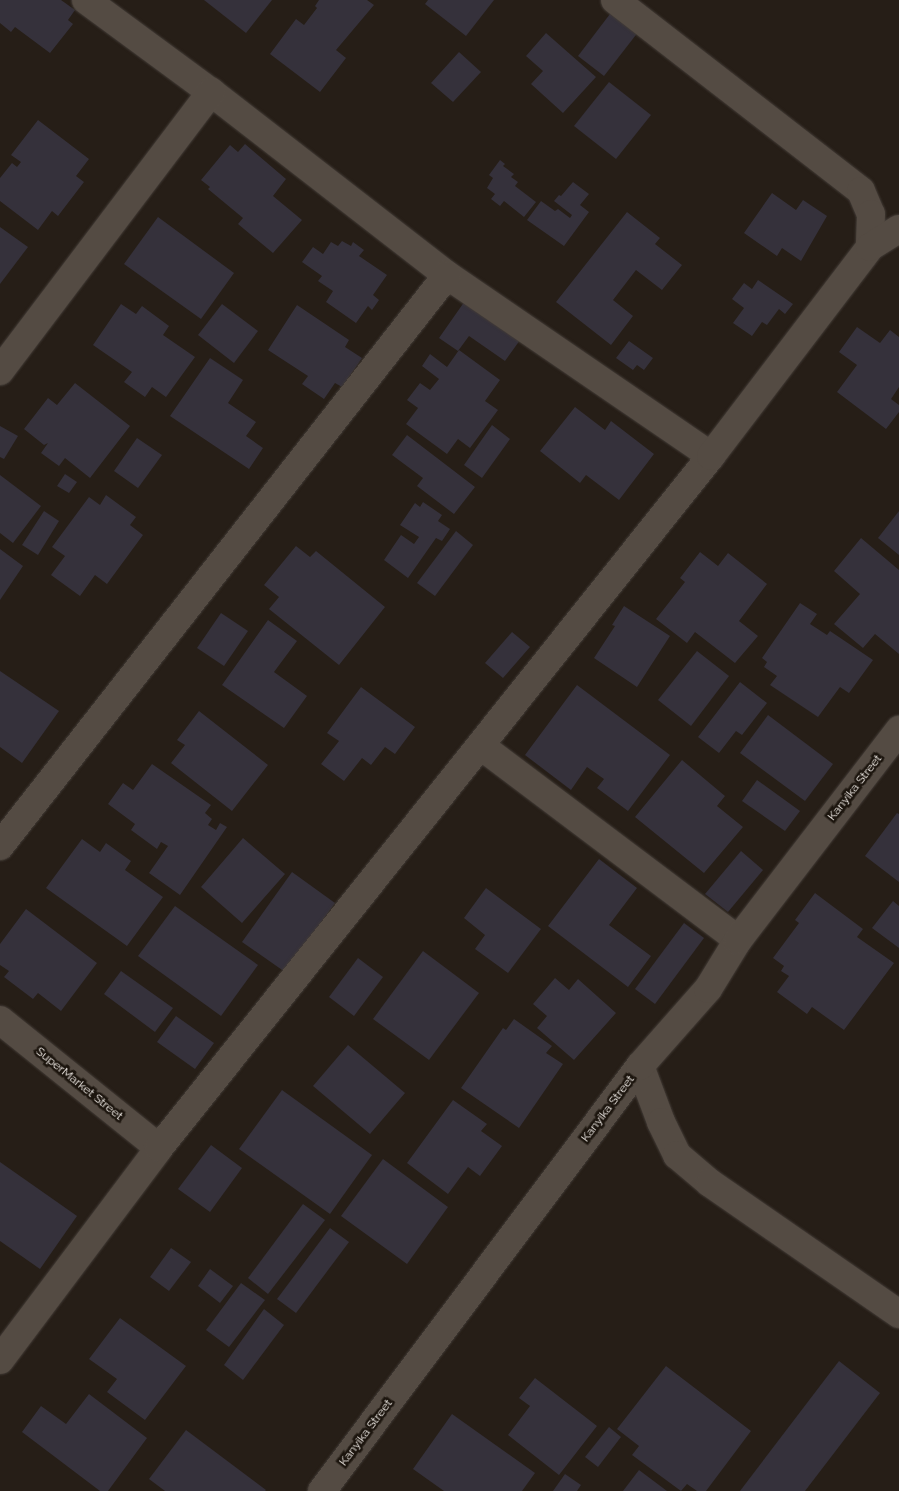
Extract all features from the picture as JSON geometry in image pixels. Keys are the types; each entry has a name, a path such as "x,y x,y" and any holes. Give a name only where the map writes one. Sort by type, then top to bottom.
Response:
{"street":[{"path":"86,0 211,92 447,274 711,456"},
{"path":"615,0 861,190 871,214 870,248"},
{"path":"0,371 211,92"},
{"path":"0,1360 159,1148 711,456 870,248 899,229"},
{"path":"0,846 447,274"},
{"name":"Kanyika Street","path":"322,1491 640,1066 708,989 738,940 899,730"},
{"path":"481,746 738,940"},
{"name":"SuperMarket Street","path":"0,1020 159,1148"},
{"path":"640,1066 661,1122 677,1155 710,1183 899,1314"}],"building":[{"path":"0,0 61,0 75,10 68,20 73,24 50,53 15,27 11,32 0,23"},
{"path":"204,0 272,0 246,33"},
{"path":"319,0 367,0 374,5 336,50 346,58 320,92 270,54 296,19 304,25 317,8 315,6"},
{"path":"428,0 494,0 466,36 425,4"},
{"path":"613,10 639,31 604,76 578,56"},
{"path":"546,33 596,77 563,113 531,84 543,71 526,56"},
{"path":"459,52 481,72 453,102 431,83"},
{"path":"609,82 651,115 616,159 574,126"},
{"path":"38,120 89,159 76,176 84,182 58,216 52,211 38,230 0,201 0,178 12,163 17,167 21,162 11,155"},
{"path":"245,144 286,179 273,196 302,220 273,253 238,224 243,218 208,189 210,187 201,180 230,145 238,152"},
{"path":"500,160 505,164 503,166 514,174 511,177 518,182 515,186 536,202 524,217 504,201 500,206 491,199 495,194 487,188 493,178 489,175"},
{"path":"573,182 589,194 580,205 589,212 564,246 527,220 541,201 555,211 558,209 570,218 572,215 554,201"},
{"path":"772,193 796,210 803,200 827,216 801,261 782,248 777,256 744,233"},
{"path":"627,212 660,238 655,244 682,265 662,290 636,270 613,300 633,316 611,345 556,302"},
{"path":"158,217 234,273 201,319 124,264"},
{"path":"0,227 28,247 0,284"},
{"path":"342,241 351,246 353,242 364,250 359,256 387,275 373,295 379,300 372,310 368,306 356,323 326,302 333,291 318,281 322,276 302,262 313,247 323,254 331,242 338,246"},
{"path":"758,280 793,304 785,314 779,309 767,325 762,322 752,336 733,323 744,308 732,299 744,283 752,289"},
{"path":"467,298 523,336 505,361 469,336 458,351 439,338"},
{"path":"121,304 136,314 142,306 169,326 163,335 195,357 166,397 152,387 145,397 124,382 132,372 93,345"},
{"path":"222,304 258,331 234,363 198,335"},
{"path":"297,305 349,340 345,347 362,358 342,387 335,383 324,399 302,384 308,376 268,350"},
{"path":"857,327 880,343 890,330 899,337 899,387 891,399 899,405 899,412 886,429 837,392 857,365 839,352"},
{"path":"629,341 653,358 644,370 637,365 633,370 616,358"},
{"path":"459,350 500,380 485,401 498,410 470,448 458,439 447,454 406,424 418,408 407,400 420,383 430,390 439,379 422,366 430,354 447,367"},
{"path":"210,358 243,380 228,403 256,422 246,436 263,448 249,469 170,416"},
{"path":"75,383 130,426 90,478 65,458 59,466 41,453 48,443 44,445 24,429 48,398 57,405"},
{"path":"575,407 605,430 611,421 654,454 619,500 586,475 580,483 540,451"},
{"path":"492,425 510,439 482,478 464,465"},
{"path":"0,426 18,436 4,459 0,457"},
{"path":"407,435 475,487 454,514 417,486 423,478 392,455"},
{"path":"137,438 162,455 138,488 114,471"},
{"path":"65,474 77,482 69,493 57,486"},
{"path":"0,475 41,506 13,543 0,533"},
{"path":"106,495 136,517 130,525 143,535 107,584 95,575 80,596 51,575 65,556 52,547 89,497 100,505"},
{"path":"423,502 442,515 438,521 450,529 442,541 436,538 408,578 384,560 401,535 414,544 419,537 400,525 415,503 420,507"},
{"path":"44,511 59,521 38,555 22,545"},
{"path":"899,511 899,555 878,538"},
{"path":"456,531 473,545 435,596 417,583"},
{"path":"861,538 899,570 899,654 875,634 863,648 834,624 860,594 834,571"},
{"path":"296,546 310,557 316,551 385,607 339,665 269,609 279,597 264,585"},
{"path":"0,549 23,566 0,600"},
{"path":"700,552 718,566 728,553 767,584 739,621 758,636 735,663 695,632 687,643 656,619 685,582 680,578"},
{"path":"800,603 817,614 810,624 827,635 830,631 873,660 849,693 840,687 818,717 770,685 777,676 764,667 767,662 762,658"},
{"path":"624,606 670,636 637,687 594,658 615,626 612,625"},
{"path":"221,613 248,631 224,666 197,648"},
{"path":"268,620 297,641 274,672 307,696 284,728 222,685"},
{"path":"512,632 530,647 503,678 485,663"},
{"path":"697,651 729,676 691,726 658,700"},
{"path":"0,671 59,711 22,763 0,747"},
{"path":"740,682 767,703 742,735 736,731 719,753 698,737"},
{"path":"577,685 670,755 628,811 597,788 604,779 587,767 571,790 525,755"},
{"path":"361,687 415,727 395,754 385,747 371,765 362,758 344,781 321,764 339,741 327,733"},
{"path":"199,711 268,765 232,811 171,763 185,745 177,740"},
{"path":"768,715 833,764 805,801 740,753"},
{"path":"682,760 725,796 717,806 743,827 704,873 635,817"},
{"path":"152,764 211,805 205,813 212,819 208,825 216,830 220,823 227,827 180,895 149,873 168,846 161,842 157,849 131,830 135,824 108,804 123,783 133,790"},
{"path":"757,780 800,811 785,831 742,801"},
{"path":"897,813 899,814 899,882 865,856"},
{"path":"243,838 285,874 242,923 201,887"},
{"path":"82,839 100,852 106,843 131,861 125,870 163,897 127,946 46,888"},
{"path":"741,851 763,870 728,912 705,894"},
{"path":"599,859 637,888 609,925 651,956 628,987 548,926"},
{"path":"292,872 335,903 285,972 242,942"},
{"path":"486,888 541,929 508,973 475,949 485,935 464,918"},
{"path":"815,893 863,929 857,937 894,963 844,1030 812,1007 807,1014 777,992 789,976 781,971 784,966 773,958 799,923 795,920"},
{"path":"893,901 899,906 899,948 872,928"},
{"path":"175,906 258,965 221,1016 138,956"},
{"path":"26,909 97,963 61,1011 38,993 33,999 4,977 9,971 0,965 0,944"},
{"path":"684,923 704,938 655,1004 635,989"},
{"path":"423,951 479,993 429,1060 373,1019"},
{"path":"358,958 383,977 354,1016 329,997"},
{"path":"121,971 173,1008 155,1032 104,994"},
{"path":"555,978 569,990 578,979 616,1013 574,1060 537,1028 547,1016 533,1004"},
{"path":"176,1016 214,1043 195,1069 157,1042"},
{"path":"514,1019 552,1046 546,1053 563,1064 519,1128 461,1088 503,1028 506,1030"},
{"path":"348,1045 405,1093 370,1134 313,1086"},
{"path":"282,1090 372,1155 330,1214 239,1149"},
{"path":"453,1100 487,1124 481,1131 502,1146 480,1176 468,1167 448,1194 407,1163"},
{"path":"211,1145 242,1168 210,1212 178,1189"},
{"path":"383,1159 448,1207 407,1264 341,1216"},
{"path":"0,1162 77,1216 40,1269 0,1241"},
{"path":"303,1204 325,1220 268,1294 248,1278"},
{"path":"330,1228 349,1242 296,1313 277,1299"},
{"path":"171,1248 191,1262 169,1291 150,1277"},
{"path":"210,1269 233,1286 220,1303 198,1286"},
{"path":"241,1283 265,1300 229,1347 206,1330"},
{"path":"264,1309 284,1325 243,1380 224,1365"},
{"path":"120,1318 186,1366 145,1420 107,1392 117,1379 89,1359"},
{"path":"839,1361 880,1393 805,1491 740,1491"},
{"path":"666,1366 751,1431 706,1491 697,1491 687,1484 681,1491 632,1455 639,1446 617,1429"},
{"path":"535,1378 597,1426 559,1475 508,1435 530,1406 519,1398"},
{"path":"89,1394 147,1438 108,1491 100,1491 22,1432 41,1406 66,1424"},
{"path":"452,1414 535,1473 522,1491 444,1491 413,1469"},
{"path":"609,1427 621,1437 598,1467 585,1457"},
{"path":"186,1430 266,1490 165,1491 149,1479"},
{"path":"639,1470 667,1491 623,1491"},
{"path":"565,1474 581,1485 577,1491 553,1491"}]}
